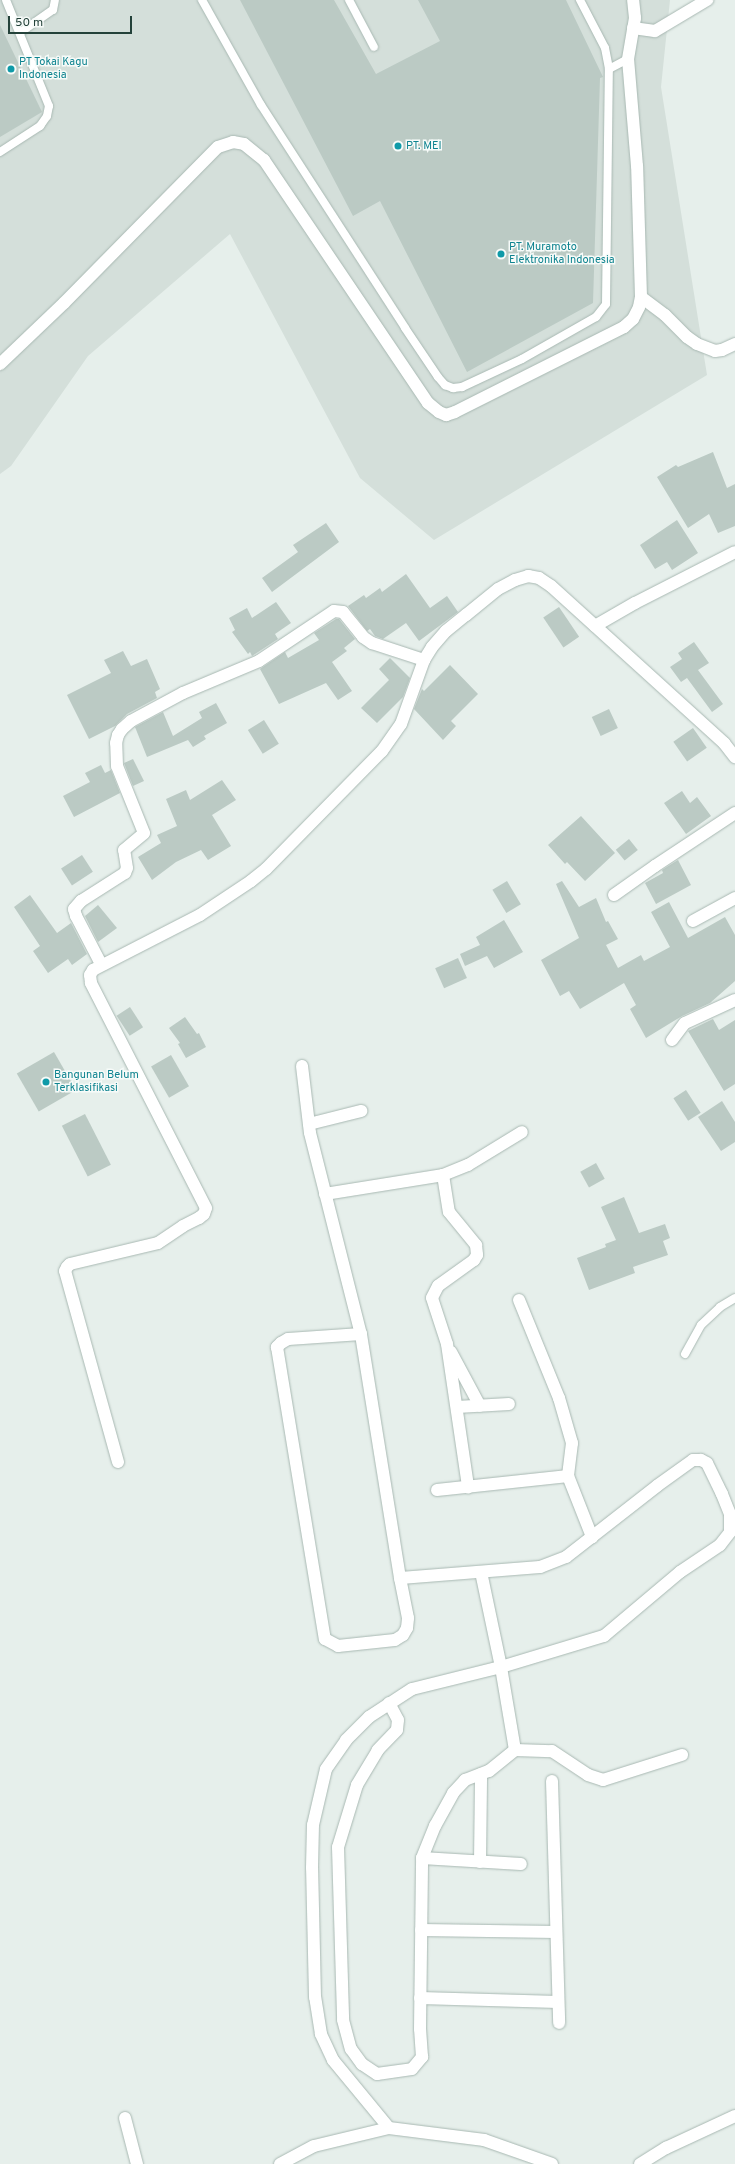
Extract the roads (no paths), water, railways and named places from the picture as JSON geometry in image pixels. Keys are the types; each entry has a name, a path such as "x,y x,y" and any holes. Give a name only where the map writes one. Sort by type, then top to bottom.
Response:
{"street":[{"path":"0,364 64,303 218,147 233,142 244,144 264,160 428,402 439,412 446,415 455,412 624,328 633,319 640,307 641,297 637,166 628,59 635,18 633,0"},
{"path":"633,28 655,30 706,0"},
{"path":"631,42 635,56 635,74 631,87"},
{"path":"641,297 665,315 687,337 697,344 715,351 722,350 735,344"},
{"path":"595,626 635,603 735,552"},
{"path":"118,1462 65,1271 70,1264 158,1243 183,1226 199,1218 204,1214 206,1208 91,983 90,975 93,970 102,964 200,915 251,881 266,869 382,751 401,724 424,660 437,642 466,615 498,589 528,576 539,578 551,586 724,743 735,757"},
{"path":"102,964 74,909 81,900 125,873 127,868 124,850 144,833 117,766 116,744 118,735 122,729 132,721 183,693 259,661 334,611 343,612 372,643 424,660"},
{"path":"614,895 735,813"},
{"path":"693,921 735,898"},
{"path":"672,1040 685,1023 735,1000"},
{"path":"302,1066 309,1124 325,1194 361,1334 400,1578 408,1618 407,1628 403,1635 395,1640 338,1646 325,1639 277,1348 281,1343 288,1339 361,1334"},
{"path":"309,1124 361,1111"},
{"path":"325,1194 443,1175 468,1165 522,1132"},
{"path":"443,1175 449,1212 476,1245 477,1255 474,1260 438,1286 432,1298 447,1344 468,1487"},
{"path":"519,1300 559,1398 572,1443 568,1476 592,1537"},
{"path":"447,1344 480,1406"},
{"path":"457,1407 509,1404"},
{"path":"389,2128 333,2060 321,2034 315,1997 312,1868 313,1825 326,1769 346,1740 369,1717 412,1689 501,1667 604,1636 680,1572 720,1545 730,1532 730,1514 707,1463 701,1460 693,1460 566,1557 540,1567 400,1578"},
{"path":"437,1490 568,1476"},
{"path":"482,1572 501,1667 515,1750"},
{"path":"389,1703 398,1720 396,1730 378,1750 357,1785 338,1847 343,2020 351,2049 362,2064 377,2074 412,2069 422,2057 420,1998 422,1858 435,1826 453,1793 465,1780 489,1771 515,1750 552,1751 588,1775 603,1780 682,1755"},
{"path":"480,1862 481,1774"},
{"path":"552,1781 559,2024"},
{"path":"422,1858 521,1864"},
{"path":"421,1930 556,1932"},
{"path":"420,1998 558,2002"},
{"path":"640,2164 666,2148 735,2116"},
{"path":"125,2118 137,2164"},
{"path":"280,2164 314,2146 389,2128 484,2140 552,2164"}],"lane":[{"path":"0,152 40,126 48,116 49,106 21,32 6,0"},
{"path":"21,32 53,10 55,0"},
{"path":"202,0 260,105 404,328 438,377 445,385 453,388 462,387 522,359 596,317 606,304 609,69 605,48 580,0"},
{"path":"349,0 374,47"},
{"path":"609,69 628,59"},
{"path":"686,1354 701,1325 720,1307 735,1298"}],"place":[{"name":"PT Tokai Kagu Indonesia","path":"11,69"},
{"name":"PT. MEI","path":"398,146"},
{"name":"PT. Muramoto Elektronika Indonesia","path":"501,254"},
{"name":"Bangunan Belum Terklasifikasi","path":"46,1082"}]}
